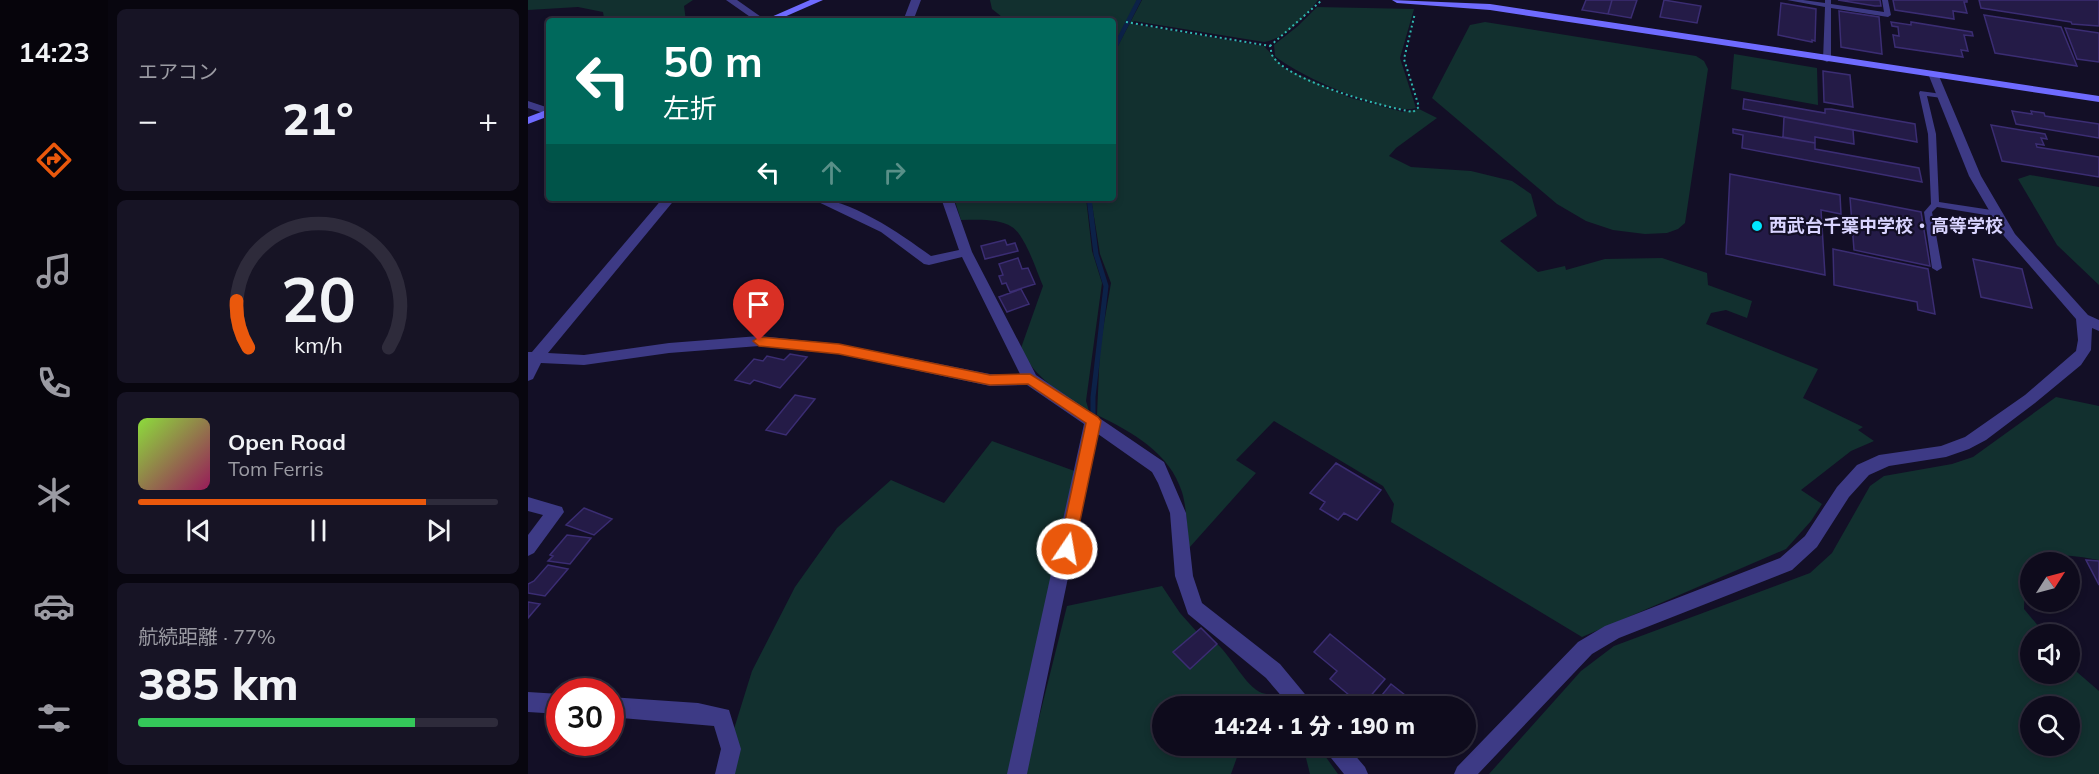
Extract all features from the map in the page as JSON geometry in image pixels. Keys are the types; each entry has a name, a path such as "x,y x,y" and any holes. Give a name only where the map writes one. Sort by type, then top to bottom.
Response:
{"street":[{"path":"731,0 758,18"},
{"path":"774,18 818,0"},
{"path":"909,18 916,0"},
{"path":"1397,0 1537,10 1827,60 2099,99"},
{"path":"1464,774 1585,648 1612,632 1786,564 1803,553 1809,546 1850,484 1864,469 1879,461 1938,453 1972,441 2064,371 2082,354 2091,322 2010,236 1976,176 1934,76"},
{"path":"528,104 546,111"},
{"path":"528,121 546,113"},
{"path":"528,375 533,357 667,201"},
{"path":"823,201 885,229 929,261 966,252"},
{"path":"948,201 966,252 1030,379 1158,467 1178,513 1184,576 1194,608 1273,671 1294,696"},
{"path":"533,357 584,360 669,348 759,341 839,349 990,380 1030,379"},
{"path":"1017,774 1094,421"},
{"path":"528,504 556,512 528,548"},
{"path":"528,702 546,703"},
{"path":"624,709 698,713 722,717 731,749 724,774"},
{"path":"1343,756 1358,774"}],"lane":[{"path":"1790,0 1828,3 1888,15 1885,0"},
{"path":"1827,60 1828,3"},
{"path":"1937,268 1928,212 1935,204 1932,134 1923,93 1942,96"},
{"path":"1935,204 1998,214"}],"path":[{"path":"1126,22 1270,46 1322,0"},
{"path":"1270,46 1272,54 1292,71 1375,105 1413,112 1419,107 1404,59 1419,1"}],"green space":[{"path":"528,0 693,0 684,6 686,18 604,18 603,12 578,7 528,10"},
{"path":"990,0 1137,0 1116,41 1116,18 1002,18 992,9"},
{"path":"1142,0 1318,0 1287,32 1264,42 1134,21 1132,24 1264,46 1284,68 1351,98 1403,112 1419,109 1437,118 1396,148 1389,156 1411,167 1471,171 1512,181 1531,194 1537,216 1500,241 1538,272 1565,266 1566,270 1605,259 1662,258 1707,273 1708,285 1752,301 1747,318 1726,310 1711,313 1706,324 1818,369 1803,398 1863,427 1858,430 1874,441 1851,451 1801,490 1822,504 1811,521 1786,549 1582,637 1391,522 1394,504 1383,486 1274,421 1236,460 1256,473 1189,548 1184,499 1169,466 1148,445 1097,415 1100,347 1111,283 1100,254 1091,201 1116,201 1116,49"},
{"path":"1317,7 1414,9 1400,58 1416,108 1403,109 1365,101 1322,83 1275,56 1274,45"},
{"path":"1485,22 1696,56 1704,61 1708,69 1685,223 1678,229 1667,233 1645,234 1613,230 1586,221 1557,204 1432,98 1470,25"},
{"path":"1734,54 1817,68 1818,105 1731,89"},
{"path":"2030,175 2099,187 2099,285 2057,245 2018,179"},
{"path":"955,201 1086,201 1092,251 1102,283 1086,401 1089,411 1041,377 1021,348 1043,286 1030,254 1017,231 1000,222 961,220"},
{"path":"2056,397 2099,406 2099,560 2080,557 2080,552 2020,552 2020,612 2027,612 2037,624 2020,624 2020,684 2080,684 2080,675 2099,691 2099,774 1489,774 1581,671 1614,646 1810,573 1832,553 1870,486 1884,476 1952,464 1973,457"},
{"path":"992,441 1080,473 1012,774 720,774 752,671 795,587 837,528 891,480 944,503"},
{"path":"1162,586 1180,613 1197,632 1174,652 1190,669 1217,644 1244,678 1256,689 1264,694 1281,694 1282,696 1152,696 1152,756 1237,756 1231,774 1025,774 1067,606"},
{"path":"1306,756 1325,756 1338,774 1310,774"}],"building":[{"path":"1586,0 1612,0 1608,14 1582,10"},
{"path":"1612,0 1637,0 1631,18 1608,14"},
{"path":"1664,0 1701,6 1697,23 1660,17"},
{"path":"1838,0 1880,0 1881,6"},
{"path":"1893,0 1967,0 1964,2 1967,13 1953,11 1954,19 1895,10"},
{"path":"1979,0 2099,0 2099,26 2072,24 1981,8"},
{"path":"1781,3 1816,9 1815,41 1778,35"},
{"path":"1839,11 1879,17 1882,54 1841,47"},
{"path":"1984,15 2061,27 2077,66 1995,53"},
{"path":"1891,22 1911,25 1911,22 1972,32 1973,36 1964,35 1968,51 1961,50 1963,57 1895,47 1893,35 1899,36 1898,27 1892,26"},
{"path":"2065,28 2099,33 2099,62 2077,59"},
{"path":"1823,71 1850,75 1853,107 1824,102"},
{"path":"1744,99 1825,113 1825,109 1831,109 1915,124 1917,142 1743,109"},
{"path":"2012,111 2032,114 2031,111 2044,113 2045,116 2099,124 2099,138 2016,124"},
{"path":"1784,117 1853,130 1854,144 1815,137 1815,143 1783,137"},
{"path":"1991,125 2045,134 2047,139 2041,138 2044,145 2036,144 2037,147 2099,157 2099,177 2002,161"},
{"path":"1733,129 1815,143 1815,149 1919,168 1922,182 1742,148 1743,135 1733,133"},
{"path":"1730,174 1840,195 1841,214 1821,210 1825,275 1726,254"},
{"path":"1850,198 1921,212 1930,266 1854,250"},
{"path":"1005,240 1007,245 1015,243 1018,251 985,259 981,246"},
{"path":"1833,249 1928,269 1935,314 1918,310 1917,302 1834,285"},
{"path":"1018,258 1022,269 1028,268 1035,284 1010,292 1006,283 1002,284 999,276 1003,275 999,264"},
{"path":"1973,259 2022,269 2032,308 1981,297"},
{"path":"1021,289 1029,304 1007,312 999,297"},
{"path":"790,354 807,357 780,388 754,380 750,384 735,380 754,359 763,361 767,356 784,360"},
{"path":"795,395 815,399 786,435 766,430"},
{"path":"1336,463 1381,490 1357,520 1344,513 1338,520 1320,509 1325,502 1310,493"},
{"path":"584,508 612,519 594,535 566,525"},
{"path":"567,535 591,538 570,564 548,561 553,556 550,555"},
{"path":"2086,560 2099,561 2099,585"},
{"path":"548,565 568,569 545,596 528,593 528,584 534,581"},
{"path":"528,602 540,604 528,618"},
{"path":"1201,628 1217,644 1190,669 1173,652"},
{"path":"1330,634 1385,679 1371,696 1350,696 1330,679 1337,671 1314,652"},
{"path":"1391,684 1406,696 1381,696"}],"waterway":[{"path":"1116,45 1139,0"},
{"path":"1089,201 1096,254 1106,286 1093,397 1093,422"}],"place":[{"name":"西武台千葉中学校・高等学校","path":"1757,226"}],"route":[{"path":"759,341 839,349 990,380 1030,379 1094,421 1067,549"}]}
